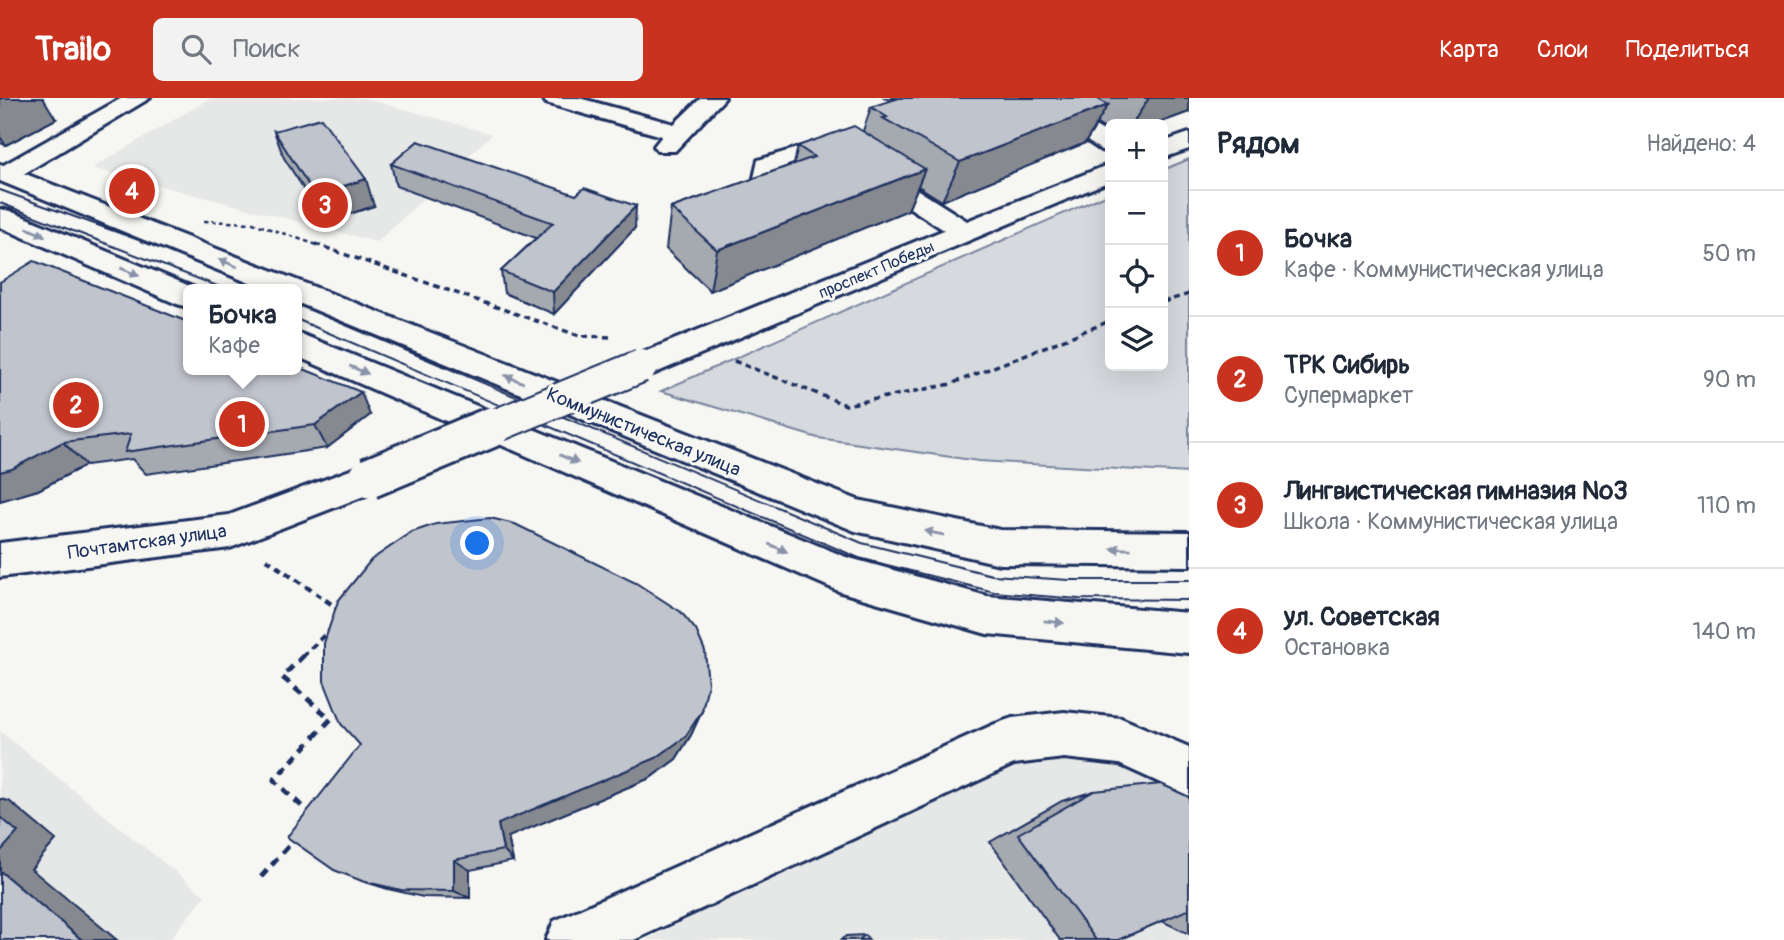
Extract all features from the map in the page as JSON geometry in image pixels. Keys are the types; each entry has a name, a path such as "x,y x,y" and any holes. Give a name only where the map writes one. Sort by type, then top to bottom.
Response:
{"main road":[{"path":"3,173 139,98"},
{"path":"554,98 673,139 714,98"},
{"path":"1032,98 1105,142"},
{"path":"1168,148 1189,141"},
{"path":"704,213 764,191 767,164 830,145 965,232"},
{"path":"3,173 279,284"},
{"name":"проспект Победы","path":"369,478 1105,174"},
{"path":"0,217 183,295"},
{"name":"Коммунистическая улица","path":"302,293 855,515 1000,547 1189,549"},
{"path":"302,346 841,574 987,615 1189,633"},
{"name":"Почтамтская улица","path":"0,560 230,531 369,478"},
{"path":"573,940 1012,741 1064,735 1121,741 1189,772"}],"path":[{"path":"192,220 253,223 580,336 616,337"},
{"path":"1168,300 1189,293"},
{"path":"733,360 846,405 951,384 1105,323"},
{"path":"266,559 346,614"},
{"path":"305,827 314,817 274,780 331,719 282,677 337,624"},
{"path":"261,877 296,837"}],"shaded area":[{"path":"211,98 365,98 492,134 377,242 92,168"},
{"path":"1189,159 1189,473 979,461 818,438 661,391 1105,195 1105,371 1168,371 1168,168"},
{"path":"0,731 205,896 169,940 0,940"},
{"path":"1015,745 1108,754 1189,789 1189,940 646,940"}],"building":[{"path":"899,98 1096,98 1108,105 960,162 883,118 887,117 871,107"},
{"path":"321,118 366,179 315,195 274,131"},
{"path":"854,126 925,169 717,250 671,208 814,157 798,146"},
{"path":"418,141 576,195 584,188 636,206 553,292 501,271 553,223 391,164"},
{"path":"34,261 183,320 183,375 302,375 302,368 361,392 315,425 125,452 131,434 63,442 12,469 0,472 0,282"},
{"path":"490,518 515,524 636,583 681,612 696,630 705,651 708,684 702,711 685,737 656,758 498,824 503,850 454,860 454,891 401,890 362,881 334,870 287,837 360,745 341,724 324,681 324,643 338,601 371,560 412,532 436,524"},
{"path":"1161,784 1189,797 1189,911 1118,940 1096,940 1018,834 1094,791"},
{"path":"0,817 18,832 0,852"},
{"path":"0,871 82,940 0,940"}],"tram line":[{"path":"0,190 150,244 249,284"},
{"path":"0,203 212,284"},
{"path":"302,307 862,543 992,575 1069,580 1189,580"},
{"path":"302,322 859,558 994,592 1079,599 1189,600"}],"place":[{"name":"ул. Советская","path":"132,191"},
{"name":"Лингвистическая гимназия №3","path":"325,205"},
{"name":"ТРК Сибирь","path":"76,405"},
{"name":"Бочка","path":"242,424"}]}
